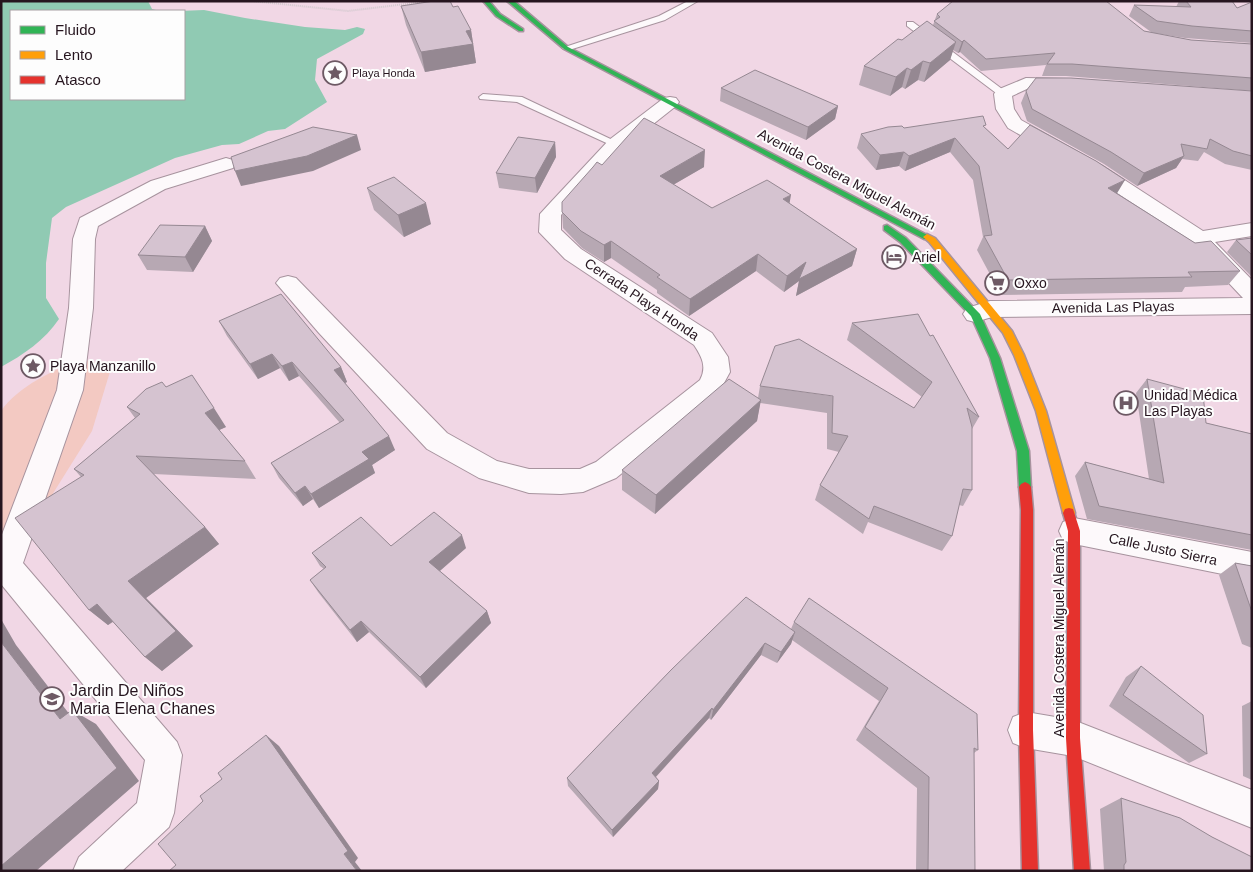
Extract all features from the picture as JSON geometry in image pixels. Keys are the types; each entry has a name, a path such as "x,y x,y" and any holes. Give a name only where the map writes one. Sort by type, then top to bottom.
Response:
{"main road":[{"name":"Avenida Costera Miguel Alemán","path":"486,1 507,22 537,39 932,240 982,311 1023,451 1027,510 1026,730 1030,871"},
{"name":"Avenida Costera Miguel Alemán","path":"510,1 566,48 877,220 903,240 1007,331 1019,355 1040,411 1074,531 1073,738 1082,871"}],"street":[{"path":"1086,85 1026,83 1003,94 1005,109 1014,124 1096,170 1198,238 1252,294"},
{"name":"Cerrada Playa Honda","path":"288,283 437,441 489,470 530,480 562,482 583,480 606,470 690,404 708,387 717,372 715,357 703,339 573,254 550,232 551,214 616,144 666,105"},
{"path":"93,871 155,813 164,755 4,568 70,390 81,308 84,238 88,224 158,185 226,164"},
{"path":"1198,238 1252,229"},
{"name":"Avenida Las Playas","path":"982,311 1252,306"},
{"name":"Calle Justo Sierra","path":"1074,531 1252,566"},
{"path":"1026,730 1073,738 1252,809"}],"lane":[{"path":"566,48 662,18 694,1"},
{"path":"910,24 1003,94"},
{"path":"483,97 519,99 616,144"}],"path":[{"path":"252,1 348,11 431,1"}],"shaded area":[{"path":"1,1 148,1 152,9 156,10 10,10 10,100 185,100 185,11 204,10 305,27 345,30 357,27 365,29 363,34 317,59 315,80 327,102 285,129 268,131 239,144 222,145 175,158 66,207 52,218 46,263 46,298 59,319 47,334 33,346 1,367"},
{"path":"84,360 112,365 92,431 52,495 1,542 1,411 17,394 38,379"}],"building":[{"path":"434,1 450,1 453,7 458,6 471,30 466,31 473,44 421,52 401,6"},
{"path":"953,1 1106,1 1144,31 1191,40 1252,44 1252,78 1072,64 1047,64 1055,53 986,59 964,40 962,42 934,21 940,17 937,14"},
{"path":"1186,1 1232,1 1237,8 1252,2 1252,31 1157,21 1134,5 1191,7"},
{"path":"927,21 956,42 930,63 923,61 911,70 907,68 896,77 864,66 898,39 902,40"},
{"path":"755,70 838,106 808,127 721,88"},
{"path":"1036,78 1071,78 1252,91 1252,156 1233,151 1210,139 1207,149 1181,144 1184,156 1144,173 1111,152 1032,109 1026,91"},
{"path":"983,116 986,125 983,126 1008,149 1030,125 1096,161 1125,180 1108,188 1195,243 1211,241 1240,271 1188,272 1192,277 1008,280 984,236 992,235 979,166 955,138 909,156 904,152 880,155 861,134 888,127 902,126 904,128"},
{"path":"644,118 705,150 660,176 712,208 767,180 791,195 783,199 857,249 799,279 806,262 787,276 758,254 690,299 657,277 660,275 611,241 604,245 581,231 562,212 562,202 597,162 602,165"},
{"path":"313,127 357,135 307,156 235,171 231,157"},
{"path":"518,137 555,142 535,178 496,173"},
{"path":"394,177 426,203 398,215 367,188"},
{"path":"160,225 205,226 185,257 138,255"},
{"path":"1252,238 1252,255 1236,240"},
{"path":"281,294 341,367 334,370 389,436 362,452 369,459 311,494 305,486 295,493 271,463 344,420 292,362 282,366 272,354 250,364 219,321"},
{"path":"918,314 930,336 933,335 979,417 967,408 972,427 972,490 963,489 952,536 874,506 869,519 820,485 848,436 832,433 833,396 760,386 775,346 799,339 914,408 932,382 852,323"},
{"path":"192,375 214,408 205,413 245,461 136,456 205,527 128,581 176,631 145,657 97,604 89,610 15,518 84,475 74,469 140,414 127,407 146,389 162,382 166,387"},
{"path":"729,379 761,400 656,495 622,470"},
{"path":"1147,379 1203,394 1206,423 1252,434 1252,535 1099,506 1085,462 1164,483"},
{"path":"434,512 462,535 429,562 487,611 420,677 361,621 350,630 310,580 326,567 312,553 361,517 391,546"},
{"path":"1235,563 1252,566 1252,612"},
{"path":"746,597 795,632 781,652 765,643 713,710 712,708 652,773 659,781 612,830 567,778 671,670"},
{"path":"809,598 977,714 978,750 974,748 975,871 928,871 929,777 865,727 888,688 794,622"},
{"path":"1,642 60,719 72,710 117,768 1,866"},
{"path":"1141,666 1203,715 1207,754 1123,695"},
{"path":"266,735 348,851 344,854 357,871 169,871 176,865 158,844 203,801 200,796 222,779 218,773"},
{"path":"1121,798 1180,818 1252,857 1252,871 1124,871 1126,862"}],"traffic: fast":[{"path":"486,1 498,15 521,30"},
{"path":"510,1 566,48 927,237"},
{"path":"887,228 903,240 975,314 995,358 1023,451 1025,487"}],"traffic: slow":[{"path":"927,237 932,240 1007,331 1019,355 1041,411 1069,513"}],"traffic: jam":[{"path":"1025,487 1027,510 1026,730 1030,871"},
{"path":"1069,513 1074,531 1073,738 1082,871"}],"place":[{"name":"Playa Honda","path":"335,73"},
{"name":"Ariel","path":"894,257"},
{"name":"Oxxo","path":"997,283"},
{"name":"Playa Manzanillo","path":"33,366"},
{"name":"Unidad Médica Las Playas","path":"1126,403"},
{"name":"Jardin De Niños Maria Elena Chanes","path":"52,699"}]}
